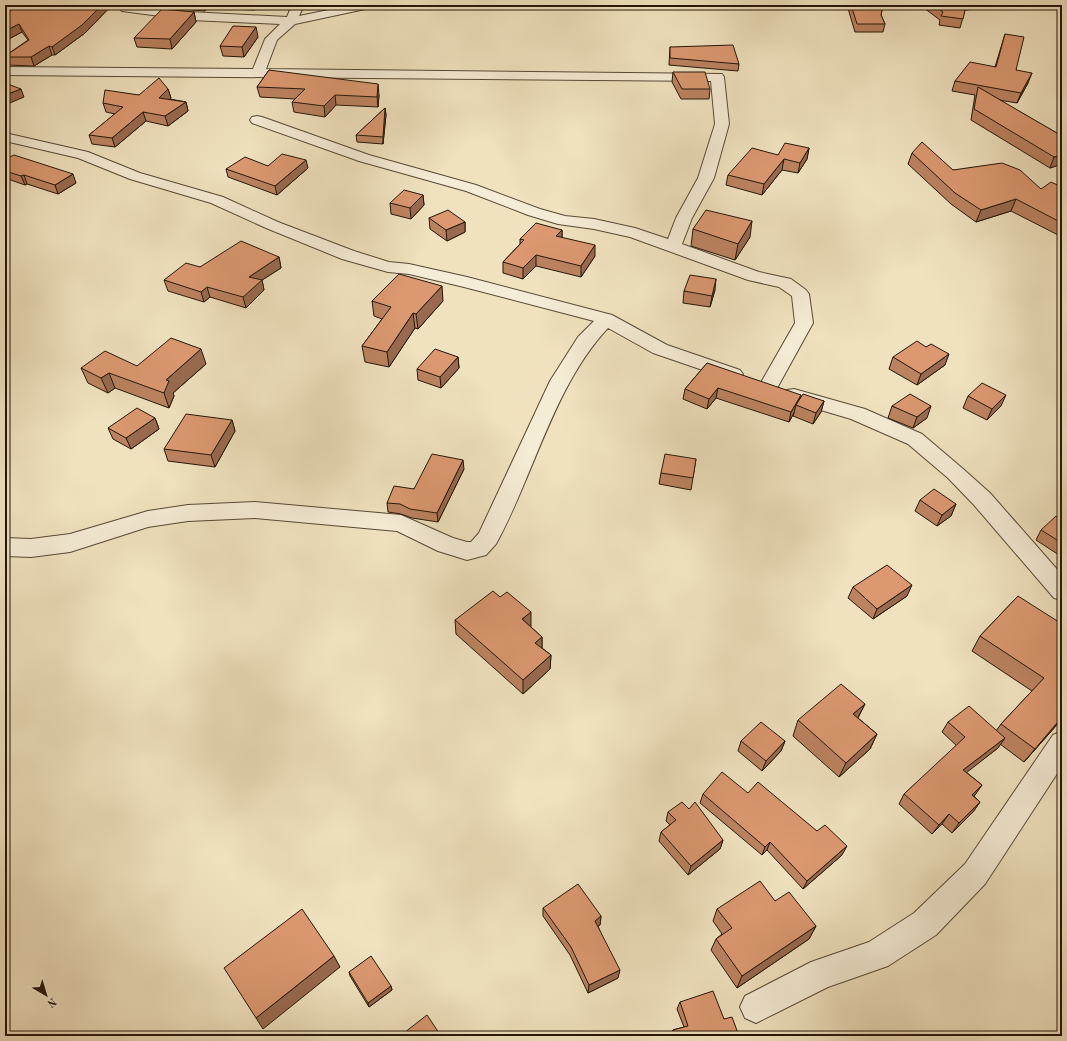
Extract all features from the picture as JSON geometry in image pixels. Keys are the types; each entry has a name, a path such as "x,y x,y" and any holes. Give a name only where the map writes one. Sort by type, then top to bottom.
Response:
{"street":[{"path":"258,73 270,39 291,21 298,5"},
{"path":"126,9 190,16 291,21 370,5"},
{"path":"5,72 717,77 722,124 706,178 684,218 673,246"},
{"path":"258,120 364,158 471,188 534,212 564,221 594,224 628,232 673,246 734,269 785,283 800,294 804,323 769,386"},
{"path":"5,137 83,155 135,176 217,200 272,225 348,255 388,267 408,269 467,282 606,319 660,349 858,414 915,439 955,473 982,499 1062,591"},
{"path":"5,547 31,548 70,543 148,519 188,513 255,510 401,523 446,545 467,551 478,549 488,538 560,381 585,341 606,319"},
{"path":"756,1007 822,973 877,955 925,924 975,874 1062,743"}],"building":[{"path":"20,5 102,5 82,25 52,47 49,46 31,57 5,57 29,40 19,24 5,31 5,13"},
{"path":"851,5 883,5 881,15 885,24 857,24"},
{"path":"934,5 966,5 963,19 941,16 943,12"},
{"path":"162,9 194,12 170,39 134,38"},
{"path":"233,26 256,27 242,47 220,46"},
{"path":"1005,34 1024,37 1016,70 1032,73 1021,93 955,81 970,62 996,67"},
{"path":"733,45 739,64 670,58 670,47"},
{"path":"269,70 378,84 377,97 335,95 324,106 292,102 305,89 257,87"},
{"path":"673,72 705,72 710,89 682,89"},
{"path":"159,78 168,89 159,98 186,102 165,116 143,112 112,138 89,135 123,107 103,103 105,90 139,95"},
{"path":"5,83 21,89 5,95"},
{"path":"978,87 1062,136 1062,155 1054,157 974,109"},
{"path":"385,108 383,137 356,135"},
{"path":"922,142 953,170 1002,163 1020,170 1041,189 1051,182 1062,187 1062,223 1016,199 981,210 955,193 912,153"},
{"path":"785,143 809,148 800,163 784,159 764,184 728,175 752,148 778,155"},
{"path":"282,154 306,160 275,186 226,169 245,157 268,166"},
{"path":"14,155 73,174 55,185 24,175 21,176 5,171 5,159"},
{"path":"404,190 423,195 410,208 390,203"},
{"path":"448,210 465,222 446,230 429,218"},
{"path":"706,210 752,221 738,244 693,229"},
{"path":"536,223 562,230 556,236 595,245 581,266 536,255 523,268 503,262 524,240 520,239"},
{"path":"241,241 279,257 249,277 262,280 243,297 207,287 201,292 164,280 186,263 200,267"},
{"path":"399,274 442,286 416,314 413,313 387,352 362,346 391,307 372,301"},
{"path":"690,275 716,279 712,296 684,291"},
{"path":"171,338 201,349 166,380 169,381 164,393 109,373 101,378 81,368 105,351 137,366"},
{"path":"917,341 926,347 931,344 949,354 921,374 893,357"},
{"path":"435,349 458,357 440,377 417,369"},
{"path":"707,363 801,395 791,412 718,388 709,399 685,389"},
{"path":"982,383 1006,395 992,409 968,396"},
{"path":"803,394 824,401 816,413 796,405"},
{"path":"910,394 931,406 917,417 892,406"},
{"path":"137,408 155,418 126,438 108,428"},
{"path":"186,414 232,420 211,455 164,449"},
{"path":"432,454 463,460 437,513 410,509 400,504 387,503 394,486 414,489"},
{"path":"665,454 696,459 693,478 661,473"},
{"path":"934,489 956,504 942,515 920,500"},
{"path":"1056,516 1062,520 1062,543 1041,530"},
{"path":"887,565 912,585 877,609 853,587"},
{"path":"493,591 500,597 507,592 531,612 522,619 542,637 535,643 551,655 523,680 455,620"},
{"path":"1018,596 1062,624 1062,700 1057,707 1062,710 1062,717 1035,749 1001,724 1044,678 980,636"},
{"path":"841,684 865,704 853,714 877,734 846,763 798,720"},
{"path":"969,706 1005,738 963,770 982,785 972,795 980,802 959,823 949,814 939,825 904,794 965,737 948,722"},
{"path":"761,722 785,741 766,761 741,741"},
{"path":"722,772 748,793 758,782 817,831 825,825 847,846 807,881 770,842 765,847 703,794"},
{"path":"682,802 689,809 695,802 723,840 691,866 661,832 676,820 668,812"},
{"path":"760,881 775,901 789,892 816,926 742,976 716,939 732,928 717,909"},
{"path":"578,884 601,916 595,921 620,970 589,985 571,947 543,908"},
{"path":"302,909 334,956 256,1018 224,968"},
{"path":"371,956 391,986 368,1003 349,972"},
{"path":"713,991 724,1019 732,1017 739,1036 663,1036 674,1033 673,1030 688,1026 680,1002"},
{"path":"427,1015 441,1036 400,1036"}]}
